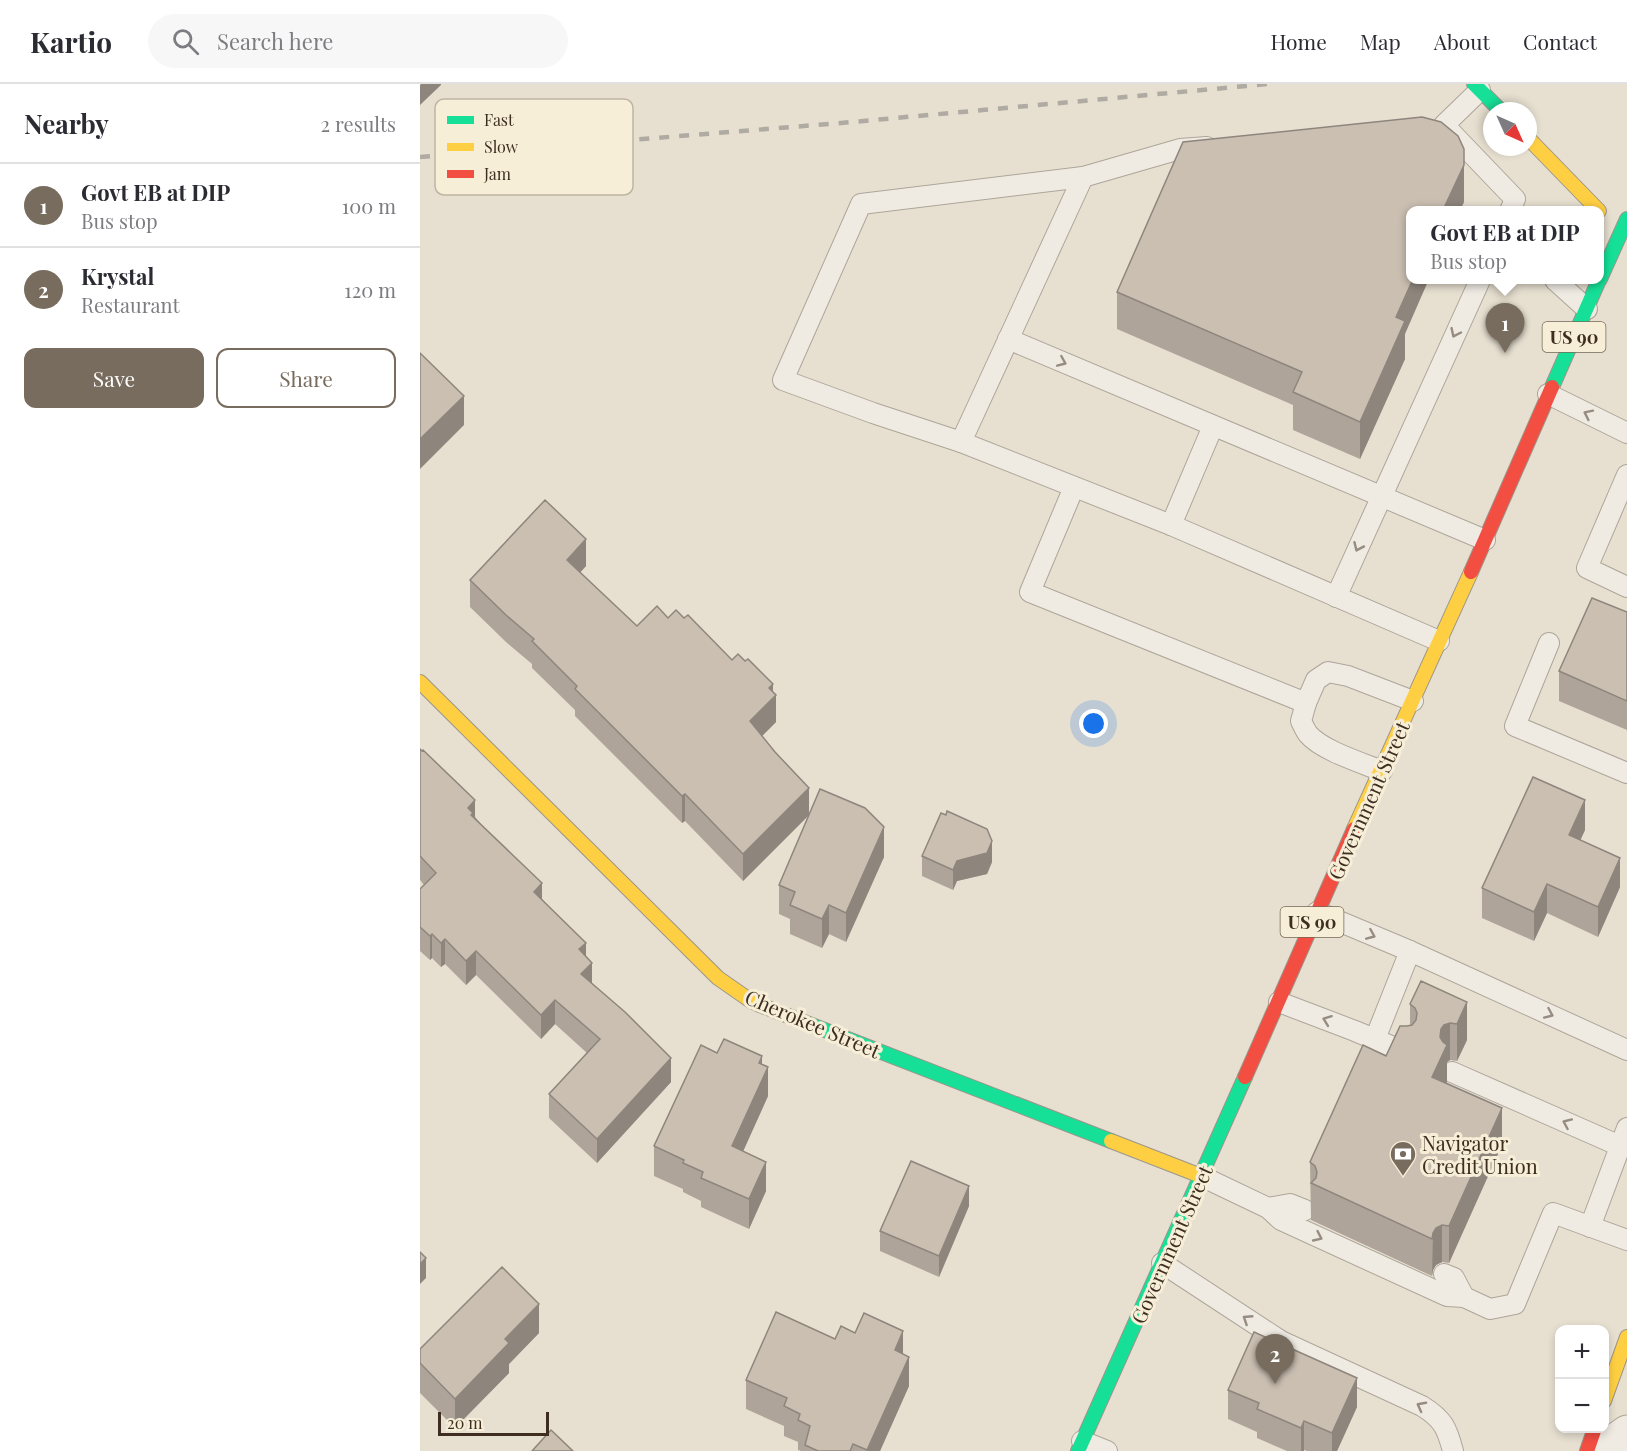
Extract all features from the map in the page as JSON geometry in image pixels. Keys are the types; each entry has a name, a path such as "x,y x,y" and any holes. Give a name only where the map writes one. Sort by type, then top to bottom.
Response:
{"main road":[{"path":"1477,87 1492,102"},
{"path":"1537,147 1596,206"},
{"name":"Government Street","path":"1604,259 1613,223 1627,219"},
{"name":"Government Street","path":"1080,1446 1597,284"},
{"name":"Cherokee Street","path":"420,682 718,978 751,1001 1201,1176"},
{"path":"1609,1389 1627,1337"},
{"path":"1587,1451 1593,1433"}],"street":[{"path":"1600,1451 1627,1432"}],"lane":[{"path":"1421,127 1444,125 1477,87"},
{"path":"1444,125 1515,199 1512,206"},
{"path":"1226,145 1180,149 1083,177 861,204 783,380 961,442 1171,525 1439,641"},
{"path":"961,442 1083,177"},
{"path":"1336,597 1478,284"},
{"path":"1560,284 1587,309"},
{"path":"1008,339 1485,540"},
{"path":"1548,394 1627,433"},
{"path":"1171,525 1213,426"},
{"path":"1627,475 1587,568 1627,587"},
{"path":"1074,487 1030,592 1306,704"},
{"path":"1549,643 1515,726 1627,773"},
{"path":"1382,771 1331,750 1308,734 1301,721 1316,680 1328,672 1348,676 1413,701"},
{"path":"1317,912 1410,951 1627,1050"},
{"path":"1375,1039 1410,951"},
{"path":"1279,1002 1405,1052"},
{"path":"1452,1072 1624,1137 1590,1227"},
{"path":"1201,1176 1268,1208 1281,1220 1446,1296 1464,1298 1491,1309 1515,1304 1553,1213 1627,1240"},
{"path":"1268,1208 1290,1204 1305,1210"},
{"path":"1162,1263 1281,1341 1430,1411 1437,1416 1448,1432 1453,1451"},
{"path":"1444,1274 1454,1278 1464,1298"},
{"path":"1080,1446 1107,1451"}],"building":[{"path":"1422,117 1441,122 1458,136 1464,149 1464,165 1445,206 1406,206 1406,284 1411,284 1396,317 1405,321 1360,422 1293,392 1302,372 1117,292 1183,142"},
{"path":"420,353 464,396 420,439"},
{"path":"545,500 586,539 567,560 637,626 657,606 668,618 676,610 684,618 688,615 732,660 738,654 745,661 748,659 773,684 769,688 776,695 750,721 809,788 743,854 685,794 682,796 575,689 577,686 532,641 534,639 470,580"},
{"path":"1592,598 1627,612 1627,701 1559,671"},
{"path":"420,749 475,800 468,808 473,813 471,815 542,883 534,892 586,943 579,949 592,963 581,974 625,1012 671,1058 597,1139 549,1094 600,1039 555,1000 541,1015 476,951 466,961 445,939 441,943 420,927 420,889 436,873 420,856"},
{"path":"1533,777 1585,800 1569,835 1620,858 1598,907 1547,884 1534,912 1482,888"},
{"path":"820,789 865,808 884,827 846,913 829,905 822,919 790,905 795,892 779,885"},
{"path":"947,811 987,829 992,841 987,853 957,861 953,870 922,856 941,813 946,815"},
{"name":"Navigator Credit Union","path":"1421,981 1467,1002 1457,1024 1450,1023 1441,1029 1440,1037 1447,1045 1432,1077 1502,1108 1449,1226 1442,1225 1436,1228 1432,1239 1311,1183 1316,1178 1317,1172 1315,1166 1310,1162 1363,1045 1386,1056 1400,1026 1412,1025 1416,1020 1417,1013 1410,1004"},
{"path":"724,1039 762,1056 759,1063 768,1067 732,1146 766,1162 749,1199 701,1178 703,1172 654,1146 701,1045 717,1053"},
{"path":"911,1161 969,1186 939,1256 880,1231"},
{"path":"420,1252 426,1258 420,1264"},
{"path":"502,1267 539,1304 505,1339 509,1343 455,1399 420,1363 420,1349"},
{"path":"776,1312 835,1339 841,1326 855,1333 864,1313 903,1331 895,1350 909,1357 867,1450 853,1444 850,1451 818,1451 805,1445 810,1426 798,1420 800,1414 784,1406 787,1398 746,1380"},
{"path":"1254,1332 1357,1378 1332,1433 1304,1421 1301,1428 1257,1409 1259,1403 1228,1390"},
{"path":"551,1430 573,1451 532,1451"}],"railway":[{"path":"633,140 1268,84"},
{"path":"420,157 435,156"}],"traffic: fast":[{"path":"1474,84 1492,102"},
{"path":"1604,270 1627,219"},
{"path":"1552,387 1597,284"},
{"path":"760,1005 1111,1141"},
{"path":"1078,1451 1245,1077"}],"traffic: slow":[{"path":"1537,147 1594,206"},
{"path":"1354,829 1471,572"},
{"path":"420,682 718,978 760,1005"},
{"path":"1111,1141 1201,1176"},
{"path":"1609,1387 1627,1337"}],"traffic: jam":[{"path":"1471,572 1552,387"},
{"path":"1245,1077 1354,829"},
{"path":"1587,1451 1593,1433"}],"place":[{"name":"Govt EB at DIP","path":"1505,353"},
{"name":"Navigator Credit Union","path":"1403,1177"},
{"name":"Krystal","path":"1275,1384"}]}
